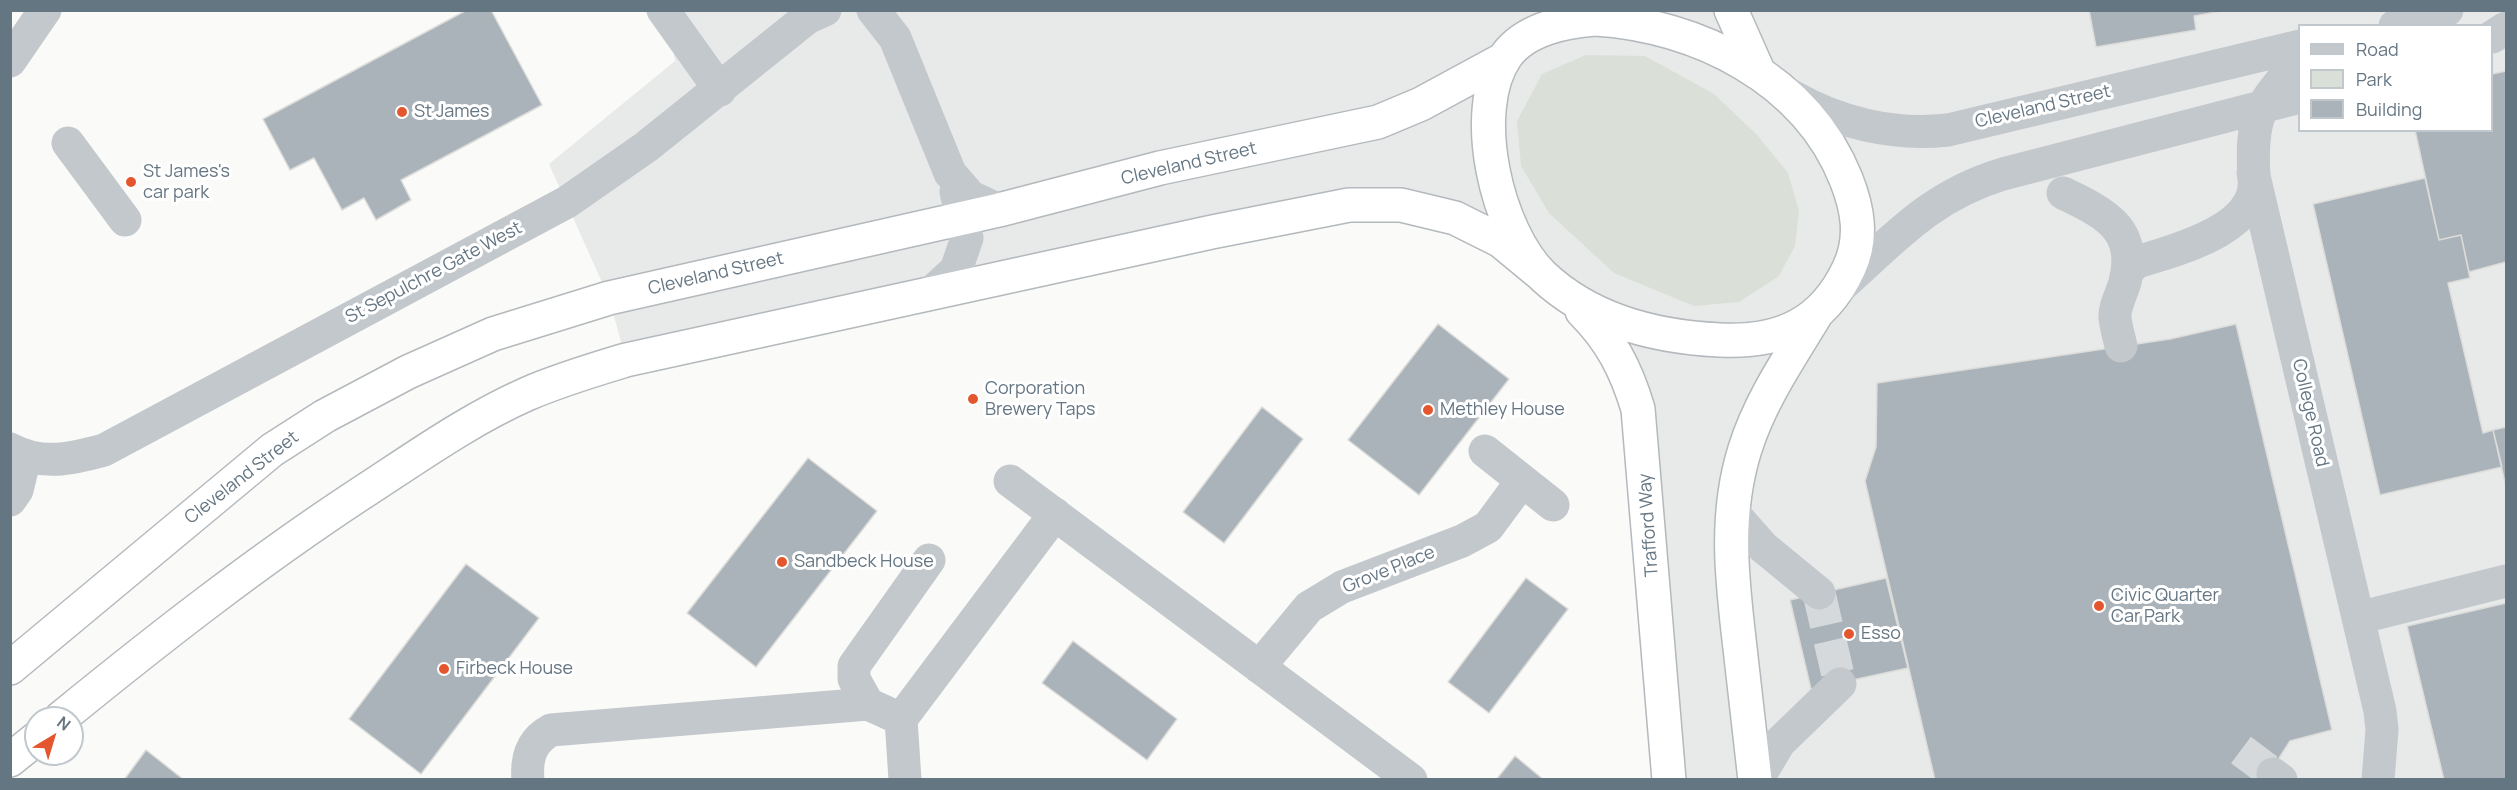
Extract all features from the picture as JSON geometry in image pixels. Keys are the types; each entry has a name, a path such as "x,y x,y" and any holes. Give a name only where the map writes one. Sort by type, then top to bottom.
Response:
{"highway":[{"path":"1529,37 1551,10"},
{"path":"1731,10 1759,73"},
{"path":"1529,37 1548,28 1577,21 1618,21 1685,36 1759,73 1790,95 1826,140 1843,172 1854,202 1859,220 1858,240 1853,258 1839,288 1816,315 1777,379 1752,429 1738,477 1730,542 1733,592 1756,780"},
{"name":"Cleveland Street","path":"10,668 272,450 325,416 408,372 493,334 609,298 999,210 1160,168 1378,122 1421,104 1504,59 1529,37"},
{"path":"1504,59 1492,96 1489,158 1493,179 1521,248 1553,284"},
{"path":"76,706 170,628 304,531 432,447 526,394 578,374 626,360 1212,232 1330,208 1368,204 1401,205 1455,218 1501,241 1553,284 1627,326 1698,339 1734,341 1761,339 1795,328 1816,315"},
{"name":"Trafford Way","path":"1553,284 1605,335 1621,359 1638,409 1669,780"},
{"path":"10,760 24,749"}],"street":[{"path":"10,61 45,10"},
{"path":"663,10 720,90"},
{"name":"St Sepulchre Gate West","path":"18,453 64,461 104,450 567,202 646,147 807,18 825,10"},
{"path":"873,10 895,38 950,173 963,218 967,238 956,270 931,293"},
{"path":"2402,24 2448,10"},
{"path":"2493,36 2506,28"},
{"name":"Cleveland Street","path":"1790,95 1826,112 1875,128 1929,132 1948,130 2298,46"},
{"name":"College Road","path":"2298,60 2260,108 2253,142 2254,176 2381,721 2378,780"},
{"path":"1839,288 1907,225 1966,186 2003,174 2298,98"},
{"path":"2127,271 2137,262 2223,231 2247,204 2254,186 2254,176 2244,155 2235,143 2206,130 2185,128"},
{"path":"68,143 125,220"},
{"path":"950,173 971,197 999,210"},
{"path":"2063,193 2097,209 2120,231 2126,243 2127,271 2115,316 2121,346"},
{"path":"1485,451 1553,505"},
{"path":"10,500 17,490 18,453"},
{"path":"1010,480 1403,777"},
{"name":"Grove Place","path":"1259,667 1309,607 1342,587 1462,541 1488,527 1522,481"},
{"path":"1733,513 1763,547 1819,593"},
{"path":"905,780 901,719 1055,514"},
{"path":"868,704 854,679 854,666 928,560"},
{"path":"2358,618 2506,581"},
{"path":"1756,780 1779,743 1840,684"},
{"path":"528,780 530,751 539,736 550,730 868,704 901,719"}],"shaded area":[{"path":"666,11 2506,11 2506,779 1669,779 1638,409 1565,295 1401,205 626,360 609,298 549,164 675,61"}],"green space":[{"path":"1586,55 1645,56 1714,94 1757,135 1788,173 1799,211 1795,246 1779,276 1739,302 1694,306 1614,273 1549,213 1521,166 1517,121 1542,74"}],"building":[{"name":"St James","path":"467,10 491,10 542,105 401,180 411,200 376,220 364,198 342,210 314,158 290,170 263,119"},
{"path":"2089,10 2228,10 2194,16 2196,30 2096,47"},
{"path":"2506,71 2506,262 2469,272 2461,235 2439,240 2415,132 2493,132 2493,74"},
{"path":"2425,178 2439,240 2461,235 2470,278 2448,283 2483,433 2493,430 2502,467 2380,495 2313,204"},
{"name":"Methley House","path":"1438,324 1509,379 1419,495 1348,440"},
{"name":"Civic Quarter Car Park","path":"2236,324 2332,730 2290,741 2265,780 1935,780 1865,481 1876,447 1877,383 2170,339"},
{"path":"1262,407 1303,439 1224,543 1183,512"},
{"path":"2506,427 2506,487 2493,430"},
{"name":"Sandbeck House","path":"808,458 877,511 756,667 687,613"},
{"name":"Firbeck House","path":"466,564 539,618 421,774 349,719"},
{"path":"1526,578 1568,609 1489,713 1448,682"},
{"name":"Esso","path":"1886,578 1908,668 1811,689 1790,600"},
{"path":"2506,603 2506,780 2444,780 2407,626"},
{"path":"1073,641 1177,719 1147,760 1042,683"},
{"path":"146,750 184,780 124,780"},
{"path":"1515,756 1544,780 1496,780"}],"tunnel":[{"path":"1819,593 1840,684"},
{"path":"2241,750 2273,774"}],"place":[{"name":"St James","path":"402,112"},
{"name":"St James's car park","path":"131,182"},
{"name":"Corporation Brewery Taps","path":"973,399"},
{"name":"Methley House","path":"1428,410"},
{"name":"Sandbeck House","path":"782,562"},
{"name":"Civic Quarter Car Park","path":"2099,606"},
{"name":"Esso","path":"1849,634"},
{"name":"Firbeck House","path":"444,669"}]}
